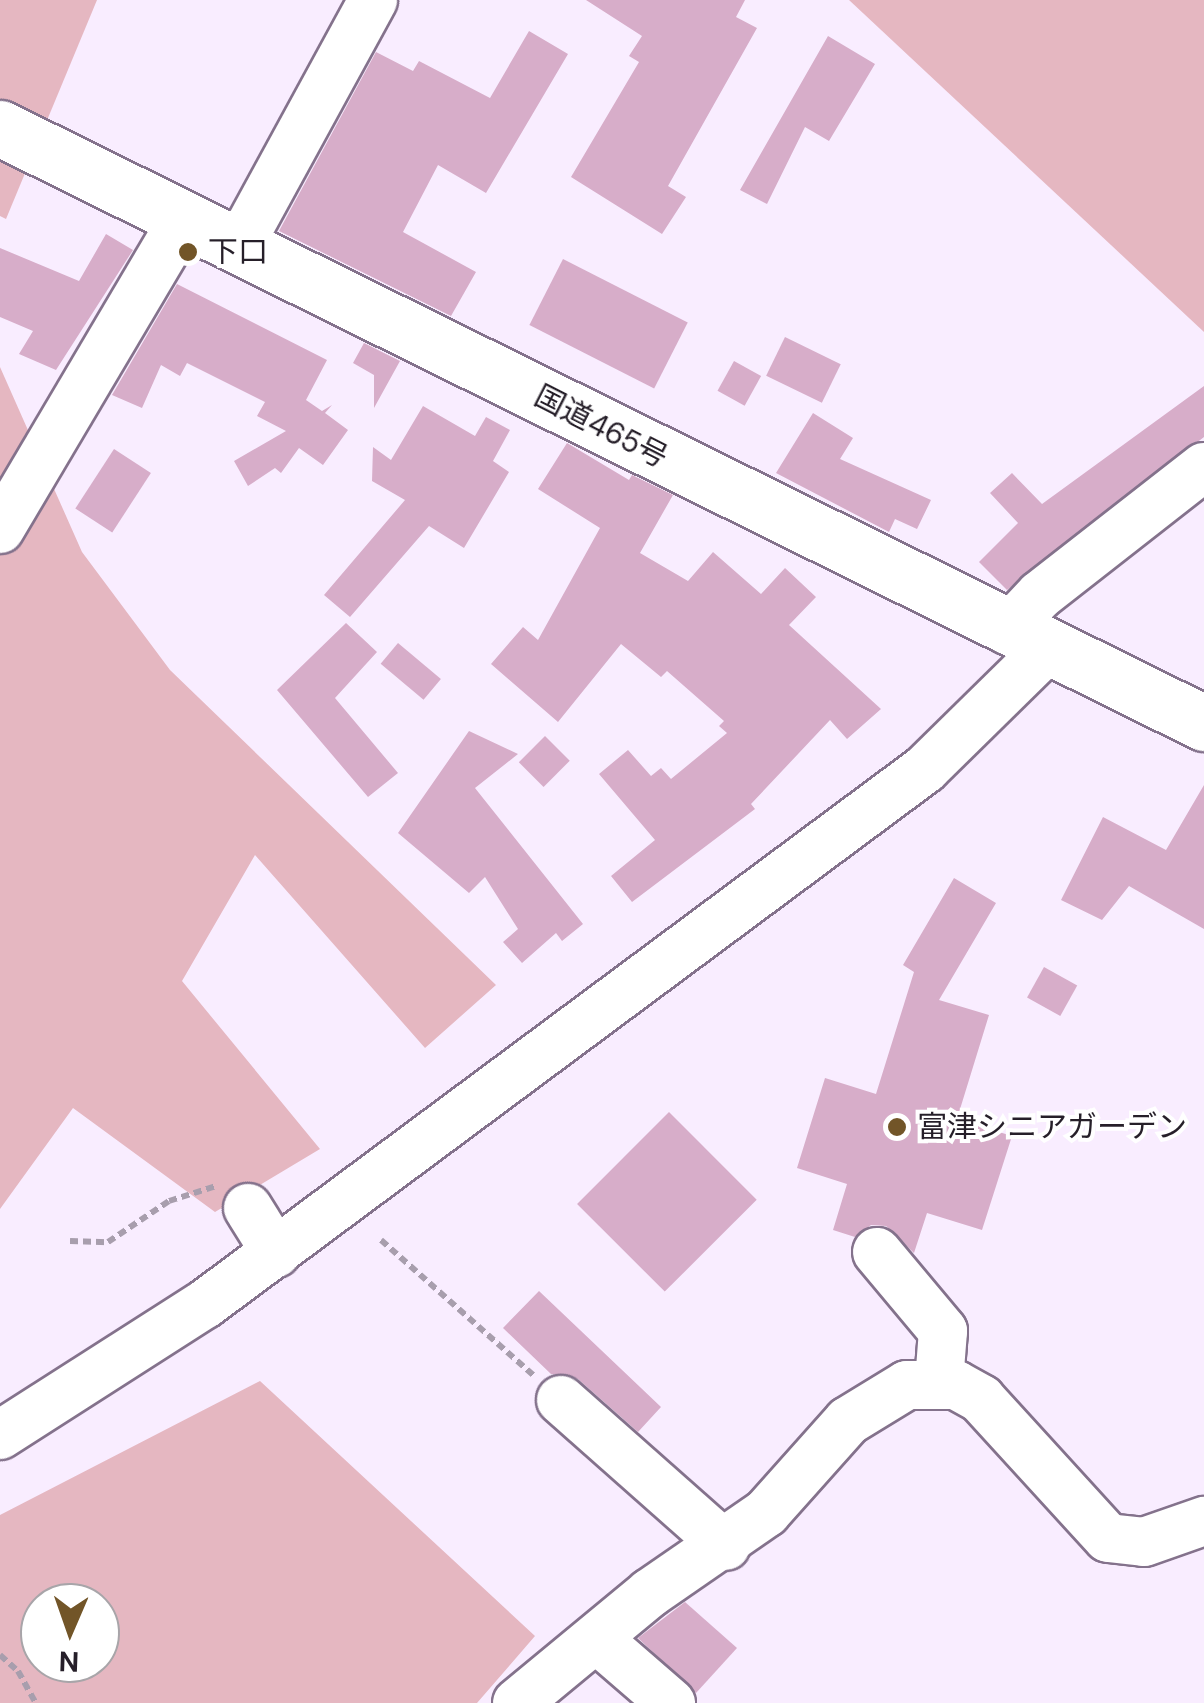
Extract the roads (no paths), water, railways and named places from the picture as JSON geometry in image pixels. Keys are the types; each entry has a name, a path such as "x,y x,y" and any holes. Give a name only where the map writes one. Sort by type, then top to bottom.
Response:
{"highway":[{"name":"国道465号","path":"0,128 1027,640 1204,723"}],"street":[{"path":"239,246 373,0"},
{"path":"0,529 183,218"},
{"path":"0,1435 276,1253 925,769 1027,640 1040,595 1204,467"},
{"path":"248,1208 276,1253"},
{"path":"877,1252 943,1331 938,1382"},
{"path":"518,1703 650,1593 726,1546 766,1513 848,1421 908,1385 938,1382 981,1400 1108,1538 1144,1542 1204,1520"},
{"path":"561,1400 726,1546"},
{"path":"597,1639 671,1703"}],"place":[{"name":"下口","path":"188,252"},
{"name":"富津シニアガーデン","path":"897,1127"}]}
